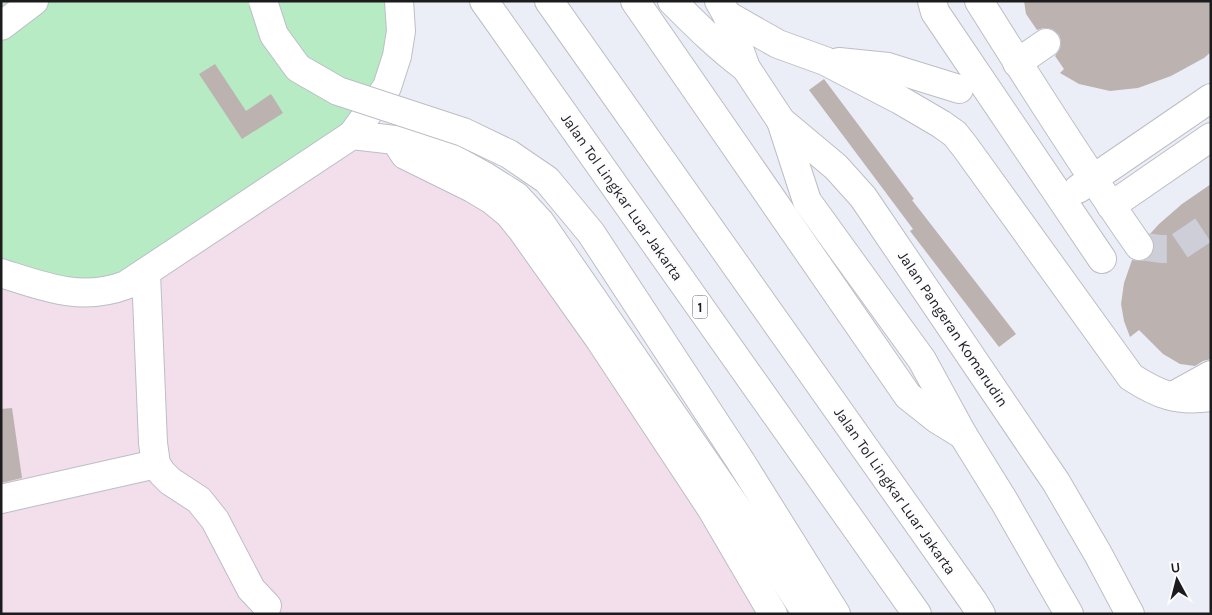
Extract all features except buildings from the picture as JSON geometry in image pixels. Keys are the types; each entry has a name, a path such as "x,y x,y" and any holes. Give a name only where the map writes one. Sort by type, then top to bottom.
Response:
{"main road":[{"path":"1,26 34,1"},
{"path":"263,1 274,35 298,68 338,91 462,132 509,154 547,180 591,233 741,462 836,614"},
{"path":"1,273 44,287 74,293 114,290 146,273 352,135 387,87 397,56 401,32 398,1"},
{"name":"Jalan Tol Lingkar Luar Jakarta","path":"484,1 917,614"},
{"name":"Jalan Tol Lingkar Luar Jakarta","path":"550,1 974,601 981,614"},
{"path":"635,1 908,396 937,419 963,435"},
{"name":"Jalan Pangeran Komarudin","path":"672,1 708,37 746,68"},
{"path":"932,1 935,12 1102,260"},
{"path":"979,1 1093,179 1139,246"},
{"path":"723,8 778,44 825,60 900,100 955,134 1131,377 1150,390 1172,397 1197,399 1211,397"},
{"name":"Jalan Pangeran Komarudin","path":"723,8 746,68 781,120 836,167 863,197 1056,482 1130,614"},
{"path":"1018,63 1046,43"},
{"path":"825,60 888,66 959,89"},
{"path":"1062,200 1211,98"},
{"path":"781,120 807,200 922,360 963,435 1004,501 1069,614"},
{"path":"352,135 395,140 435,149 516,196 540,222 807,614"},
{"path":"1111,206 1211,137"},
{"path":"395,140 405,155 492,200 509,214 522,230 600,340 711,508 773,614"},
{"path":"146,273 156,464 170,481 199,500 216,520 252,589 267,606"},
{"path":"1172,397 1211,375"},
{"path":"1,499 156,464"}],"shaded area":[{"path":"351,135 509,214 773,614 2,614 1,273"}],"green space":[{"path":"1,1 398,1 375,104 110,290 1,273"}],"tunnel":[{"path":"1139,246 1175,249 1211,225"}]}
